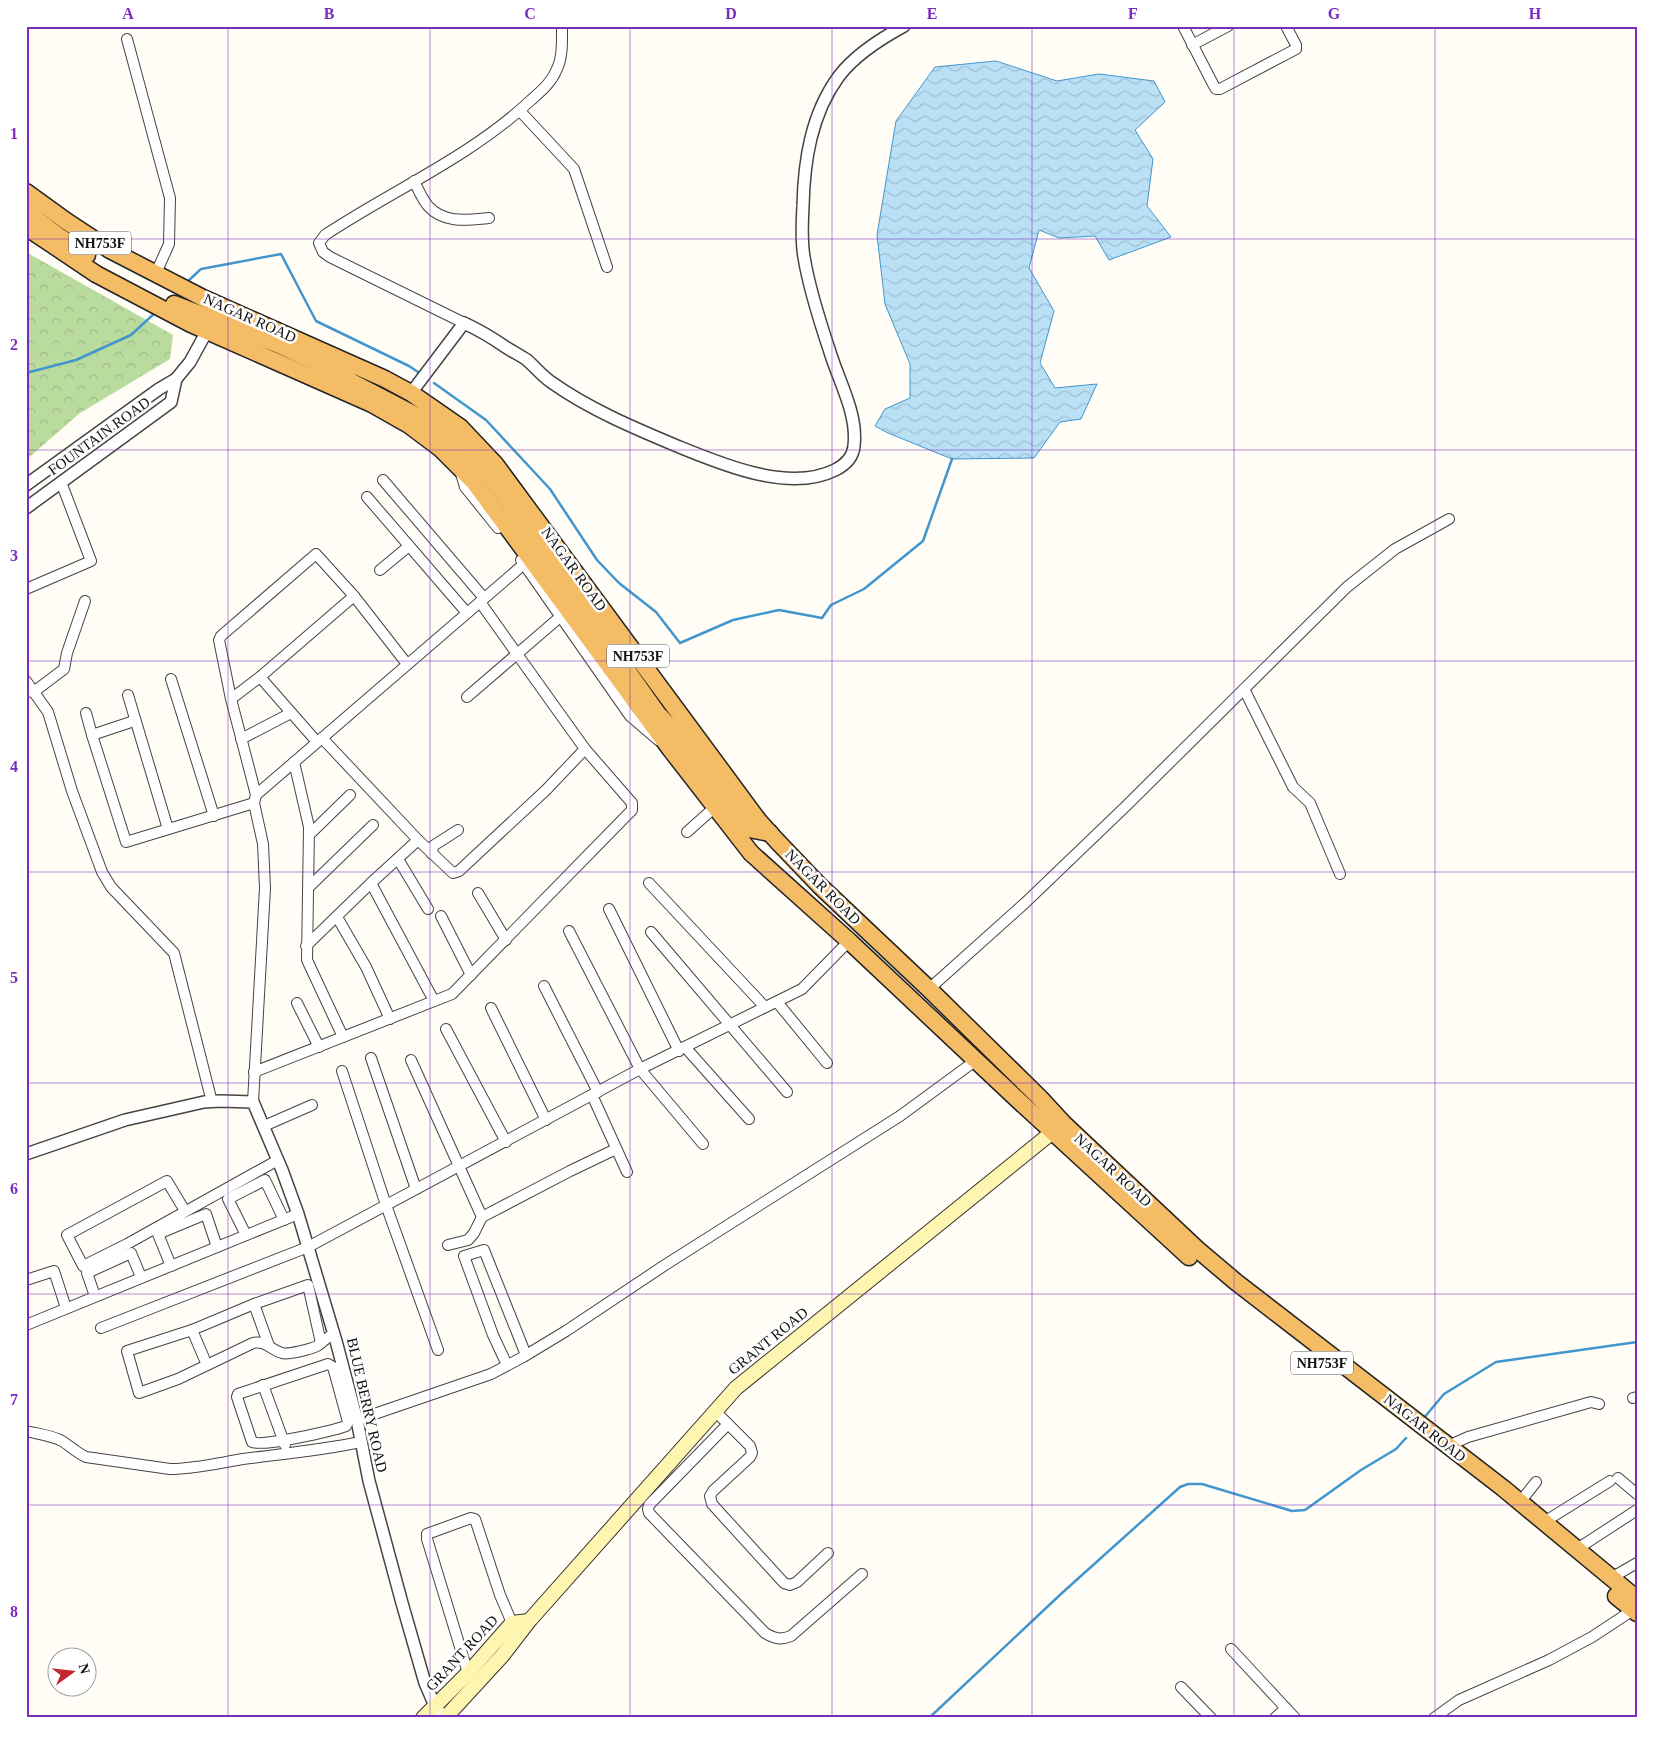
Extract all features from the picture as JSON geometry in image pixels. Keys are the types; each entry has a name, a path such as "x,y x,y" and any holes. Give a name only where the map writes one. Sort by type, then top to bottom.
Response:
{"highway":[{"name":"NAGAR ROAD","path":"26,192 110,250 243,316 385,379 411,393 460,427 495,464 758,820 820,886 1040,1098 1058,1127 1229,1291 1496,1497 1636,1608"},
{"path":"26,211 60,237 164,304 210,325 286,348 337,372 352,382 427,421 457,444 486,472 658,714 676,733 749,829 773,837 759,860"},
{"name":"NH753F","path":"26,227 96,274 164,304"},
{"path":"210,325 243,316"},
{"name":"NAGAR ROAD","path":"210,325 372,404 409,424 441,449 474,482 671,750 751,853 849,941 975,1061 1058,1127 1236,1282 1520,1502 1577,1549 1611,1578 1636,1608"}],"main road":[{"name":"GRANT ROAD","path":"441,1714 468,1673 516,1628 530,1621 736,1388 1058,1127"},
{"name":"GRANT ROAD","path":"423,1718 441,1714 502,1656 516,1628"}],"street":[{"path":"562,26 561,51 557,70 550,82 520,111 491,134 325,235 319,243 324,252 330,257 489,335 526,359 550,382 603,412 696,454 764,476 809,478 828,474 841,467 850,458 854,448 854,433 848,405 821,324 803,254 803,196 807,154 820,106 839,76 855,59 891,29 904,26"},
{"path":"1183,26 1214,86 1220,89 1296,49 1296,45 1286,26"},
{"path":"1192,45 1228,26"},
{"path":"127,39 170,198 169,244 156,273"},
{"path":"520,111 574,170 607,267"},
{"path":"414,181 427,205 448,218 462,220 489,218"},
{"path":"411,393 464,323"},
{"name":"FOUNTAIN ROAD","path":"26,485 176,378 190,362 210,325"},
{"name":"FOUNTAIN ROAD","path":"26,508 171,402 176,378"},
{"path":"459,467 465,487 493,521 524,564 630,716 671,750"},
{"path":"254,1072 452,994 632,810 632,803 585,749 517,654 482,600 382,480"},
{"path":"26,589 91,561 61,482"},
{"path":"367,497 467,613"},
{"path":"929,989 1025,903 1126,807 1347,587 1395,548 1449,519"},
{"path":"380,570 409,546"},
{"path":"26,1154 106,1125 212,1102 253,1102 264,880 263,844 255,799 219,645 220,636 316,554 354,596 407,664"},
{"path":"86,713 126,842 214,816 255,799 319,740 524,564"},
{"path":"231,699 260,677 354,596"},
{"path":"30,692 64,669 67,653 85,601"},
{"path":"468,696 560,617"},
{"path":"260,677 291,713 450,872 459,872 546,790 585,749"},
{"path":"171,680 214,816"},
{"path":"26,681 30,692 48,712 72,791 102,872 111,887 174,954 212,1102"},
{"path":"1244,689 1293,787 1310,803 1340,874"},
{"path":"128,695 168,829"},
{"path":"241,739 291,713"},
{"path":"92,735 134,720"},
{"path":"294,762 309,828 309,888 306,946 309,967 344,1037"},
{"path":"308,835 350,795"},
{"path":"687,832 715,807"},
{"path":"309,888 373,825"},
{"path":"432,854 433,846 458,830"},
{"path":"306,946 418,840"},
{"path":"398,859 428,909"},
{"path":"371,883 434,1001"},
{"path":"649,883 765,1008"},
{"path":"478,893 506,940"},
{"path":"609,909 682,1049 749,1120"},
{"path":"338,916 366,967 390,1018"},
{"path":"441,916 472,975"},
{"path":"569,931 640,1070 703,1144"},
{"path":"651,932 787,1092"},
{"path":"101,1328 308,1247 640,1070 802,989 849,941"},
{"path":"544,986 595,1094 627,1172"},
{"path":"777,1002 827,1063"},
{"path":"297,1003 319,1047"},
{"path":"491,1008 546,1120"},
{"path":"446,1029 506,1142"},
{"path":"371,1058 416,1190"},
{"path":"411,1060 482,1217"},
{"path":"357,1420 491,1374 526,1355 900,1116 975,1061"},
{"path":"342,1072 386,1205 438,1350"},
{"name":"BLUE BERRY ROAD","path":"253,1102 278,1160 298,1214 335,1337 357,1420 369,1481 402,1603 425,1683 441,1714"},
{"path":"264,1126 312,1105"},
{"path":"448,1245 468,1240 482,1217 616,1149"},
{"path":"185,1210 167,1181 67,1235 83,1266 127,1244 185,1210 278,1160"},
{"path":"246,1235 228,1199 265,1180 284,1220"},
{"path":"171,1266 158,1234 166,1230 206,1214 217,1247"},
{"path":"26,1324 298,1214"},
{"path":"507,1365 493,1335 464,1256 484,1250 526,1355"},
{"path":"95,1296 87,1274 131,1253 141,1277"},
{"path":"26,1280 54,1271 66,1308"},
{"path":"321,1343 308,1285 254,1304 192,1330 127,1351 139,1393 178,1379 253,1343 262,1342 285,1354 318,1346 335,1337"},
{"path":"254,1304 269,1346"},
{"path":"192,1330 207,1365"},
{"path":"328,1364 333,1367 347,1424 343,1427 283,1440 258,1444 250,1439 237,1396 239,1392 328,1364"},
{"path":"263,1385 287,1454"},
{"path":"1448,1446 1468,1437 1591,1402 1599,1404"},
{"path":"715,1411 750,1446 752,1453 713,1491 710,1496 712,1504 784,1583 790,1585 797,1582 828,1553"},
{"path":"728,1424 649,1505 649,1513 766,1633 774,1638 783,1639 791,1636 862,1574"},
{"path":"26,1431 62,1441 75,1452 86,1457 170,1469 184,1469 328,1449 361,1442"},
{"path":"1544,1522 1614,1479 1637,1494"},
{"path":"1520,1502 1536,1482"},
{"path":"1577,1549 1637,1510"},
{"path":"468,1673 427,1539 428,1534 471,1518 475,1519 500,1595 516,1628"},
{"path":"1611,1578 1637,1563"},
{"path":"1434,1718 1459,1700 1548,1660 1592,1637 1636,1608"},
{"path":"1231,1649 1295,1718"},
{"path":"1181,1687 1211,1718"},
{"path":"1275,1718 1286,1708"}],"green space":[{"path":"26,252 173,335 170,359 80,413 26,460"}],"water":[{"path":"996,61 1057,81 1099,74 1154,81 1165,102 1135,130 1153,159 1147,206 1171,237 1109,260 1095,236 1059,238 1039,230 1029,268 1054,311 1040,363 1055,388 1097,384 1081,419 1060,422 1034,458 952,459 875,426 885,409 910,398 910,364 885,304 877,235 896,121 935,67"}],"waterway":[{"path":"187,282 201,269 281,254 316,321 409,366 421,374"},
{"path":"26,373 76,360 131,335 156,312"},
{"path":"434,383 486,420 550,489 597,560 619,583 656,612 680,643 733,620 779,610 822,618 831,605 864,589 923,541 952,459"},
{"path":"1423,1419 1444,1394 1496,1362 1637,1342"},
{"path":"929,1718 1062,1593 1180,1487 1188,1484 1202,1484 1292,1511 1305,1510 1361,1470 1396,1449 1406,1438"}]}
